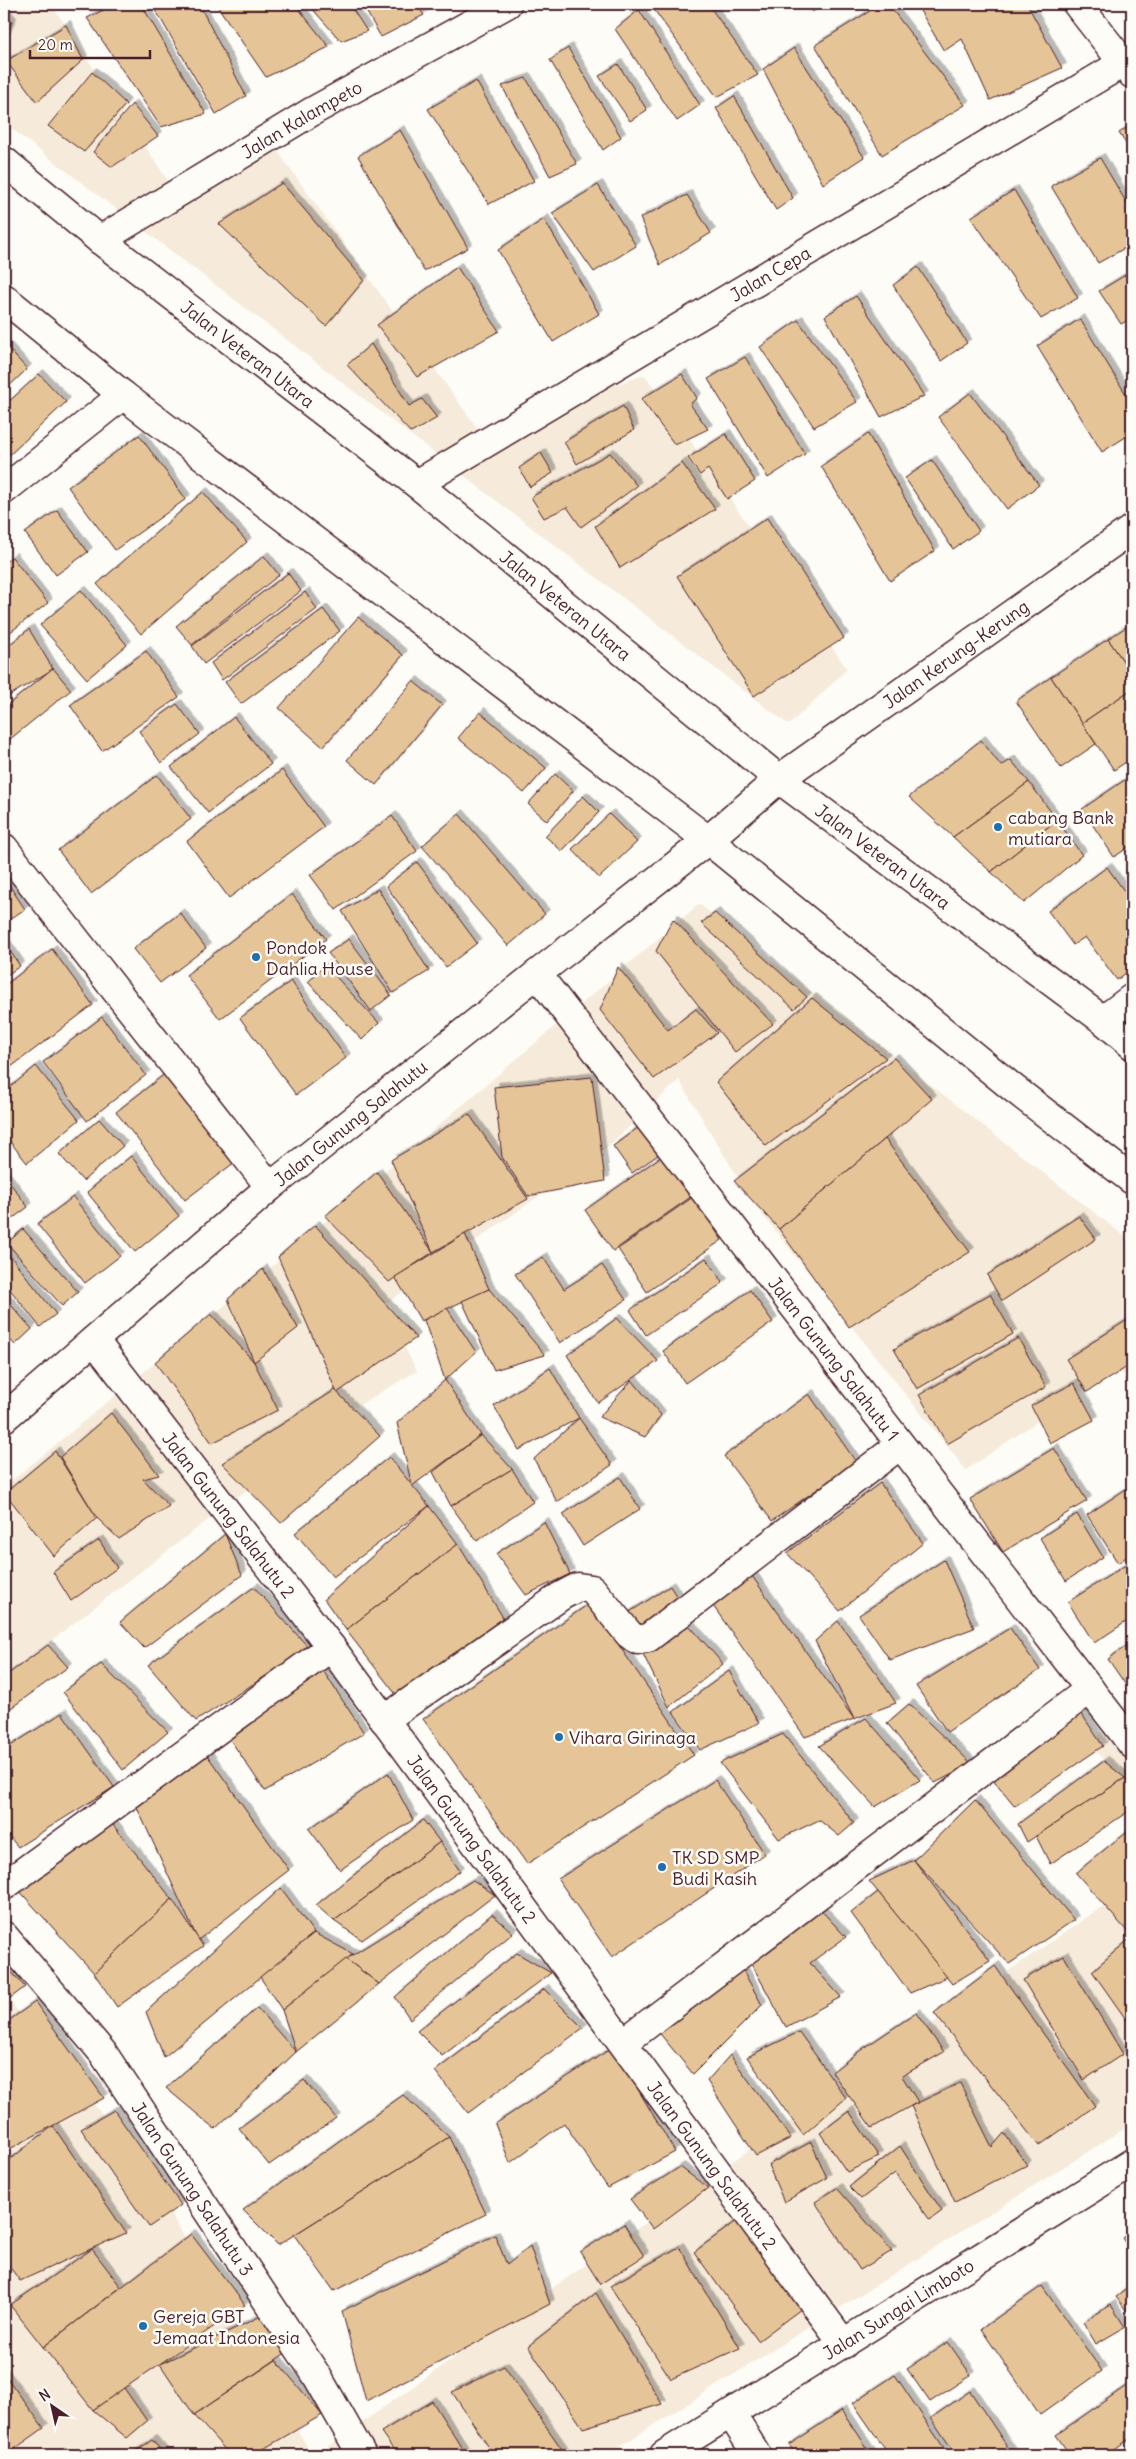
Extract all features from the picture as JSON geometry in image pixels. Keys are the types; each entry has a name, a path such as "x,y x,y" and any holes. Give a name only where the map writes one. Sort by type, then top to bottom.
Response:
{"street":[{"name":"Jalan Kalampeto","path":"100,240 313,110 507,4"},
{"path":"1077,4 1128,68"},
{"name":"Jalan Cepa","path":"417,484 1128,68"},
{"name":"Jalan Veteran Utara","path":"4,160 100,240 417,484 779,778 1103,1020 1132,1045"},
{"path":"4,298 123,395 708,840 1013,1088 1132,1180"},
{"path":"4,490 123,395"},
{"name":"Jalan Kerung-Kerung","path":"708,840 779,778 1132,529"},
{"name":"Jalan Gunung Salahutu","path":"4,1418 270,1187 708,840"},
{"path":"4,848 270,1187"},
{"name":"Jalan Gunung Salahutu 1","path":"537,974 1132,1744"},
{"path":"1103,1020 1132,998"},
{"name":"Jalan Gunung Salahutu 2","path":"94,1340 331,1647 844,2344"},
{"path":"384,1720 561,1596 578,1587 592,1589 629,1634 637,1640 648,1638 900,1445"},
{"path":"4,1886 331,1647"},
{"path":"623,2043 1090,1689"},
{"name":"Jalan Gunung Salahutu 3","path":"4,1936 103,2054 317,2376 362,2455"},
{"name":"Jalan Sungai Limboto","path":"664,2455 1132,2163"},
{"path":"731,2414 758,2455"}],"shaded area":[{"path":"4,4 51,4 184,205 275,148 478,429 645,375 847,669 789,725 4,123"},
{"path":"699,904 1123,1235 1132,1246 1132,1382 1116,1368 966,1470 753,1203 679,1080 603,1151 383,1306 417,1371 349,1411 4,1677 4,1487 286,1255"},
{"path":"1132,1698 1132,1797 1091,1744"},
{"path":"1132,1886 1132,2124 606,2455 316,2455 753,2147"},
{"path":"4,1994 140,2161 312,2455 4,2455"}],"building":[{"path":"116,4 141,4 206,114 161,127 87,18"},
{"path":"152,4 199,4 246,96 216,114"},
{"path":"216,4 295,4 329,47 266,77"},
{"path":"308,4 349,4 367,31 341,41"},
{"path":"362,4 416,4 424,15 381,37"},
{"path":"650,4 708,4 758,75 717,97"},
{"path":"807,4 825,4 812,12"},
{"path":"881,4 888,4 965,105 882,155 815,45"},
{"path":"916,4 1027,4 1062,68 990,100 962,39 944,51"},
{"path":"639,10 700,105 677,121 615,29"},
{"path":"4,13 12,22 4,42"},
{"path":"66,25 83,60 37,102 6,61"},
{"path":"568,48 621,137 603,150 550,60"},
{"path":"794,48 864,157 823,184 763,69"},
{"path":"618,64 647,110 630,121 599,76"},
{"path":"92,72 126,104 84,152 48,126"},
{"path":"526,78 577,164 550,176 502,86"},
{"path":"476,81 534,181 489,204 428,109"},
{"path":"734,96 793,198 776,210 716,108"},
{"path":"132,104 158,136 112,167 93,152"},
{"path":"1132,124 1132,153 1119,133"},
{"path":"400,130 468,248 424,271 358,156"},
{"path":"1100,158 1132,212 1132,244 1098,263 1051,186"},
{"path":"282,183 364,280 326,326 219,224"},
{"path":"598,185 636,246 594,272 552,213"},
{"path":"1014,190 1078,298 1041,319 971,217"},
{"path":"687,195 711,233 660,265 640,218"},
{"path":"544,219 599,314 553,342 498,250"},
{"path":"457,267 499,331 417,377 377,325"},
{"path":"918,267 967,343 941,361 893,285"},
{"path":"1132,271 1132,318 1121,324 1099,291"},
{"path":"856,296 924,396 881,417 825,316"},
{"path":"1080,319 1132,404 1132,433 1102,452 1037,346"},
{"path":"798,320 857,402 814,427 760,347"},
{"path":"4,344 27,369 4,391"},
{"path":"371,344 409,406 422,399 437,418 411,433 347,365"},
{"path":"745,357 805,454 768,478 708,379"},
{"path":"39,374 66,402 4,460 4,406"},
{"path":"682,374 697,398 690,404 708,429 675,445 641,399"},
{"path":"970,393 1039,485 1007,509 938,417"},
{"path":"623,406 634,430 577,464 564,442"},
{"path":"726,434 755,481 727,499 708,469 700,475 688,458"},
{"path":"868,434 935,551 890,581 821,466"},
{"path":"139,435 186,499 115,550 68,487"},
{"path":"541,453 553,473 530,487 519,468"},
{"path":"610,453 637,486 581,527 567,507 544,518 531,497"},
{"path":"932,460 979,531 953,549 905,478"},
{"path":"682,463 715,509 620,568 595,526"},
{"path":"203,492 247,542 141,634 97,584"},
{"path":"57,510 88,552 56,575 25,533"},
{"path":"767,518 844,638 754,696 677,576"},
{"path":"264,556 279,575 192,645 176,626"},
{"path":"12,557 48,603 4,637 4,563"},
{"path":"288,573 301,591 204,664 192,646"},
{"path":"81,590 127,645 87,679 40,625"},
{"path":"305,592 317,609 222,680 211,663"},
{"path":"323,609 340,631 241,704 225,682"},
{"path":"358,617 403,655 323,747 279,708"},
{"path":"1132,623 1132,674 1108,639"},
{"path":"29,629 53,669 4,699 4,649"},
{"path":"1108,639 1132,674 1132,689 1082,723 1051,677"},
{"path":"146,651 179,697 102,751 70,705"},
{"path":"53,668 71,690 4,744 4,708"},
{"path":"1051,677 1096,744 1061,768 1016,701"},
{"path":"413,681 442,705 376,785 347,760"},
{"path":"1132,689 1132,758 1114,770 1082,723"},
{"path":"177,704 200,734 161,763 139,731"},
{"path":"480,712 546,768 524,793 458,738"},
{"path":"234,717 271,764 208,813 171,767"},
{"path":"981,740 1001,766 1011,760 1029,782 953,837 909,797"},
{"path":"282,770 324,827 229,898 187,841"},
{"path":"555,774 573,791 547,821 528,804"},
{"path":"157,775 191,819 91,894 58,850"},
{"path":"1132,775 1132,845 1114,857 1082,809"},
{"path":"1029,782 1057,820 991,872 953,837"},
{"path":"583,796 599,812 562,851 545,836"},
{"path":"459,814 545,914 508,946 422,846"},
{"path":"609,814 637,842 599,878 572,849"},
{"path":"392,816 417,851 336,910 310,875"},
{"path":"1057,820 1082,855 1024,903 991,872"},
{"path":"417,862 477,943 446,967 386,886"},
{"path":"1107,867 1132,902 1132,968 1117,980 1085,937 1073,945 1048,911"},
{"path":"9,885 25,909 4,923 4,888"},
{"path":"378,889 429,971 393,993 342,911"},
{"name":"Pondok Dahlia House","path":"292,894 326,939 220,1019 186,975"},
{"path":"180,913 206,948 160,983 133,949"},
{"path":"715,913 807,997 794,1009 701,923"},
{"path":"673,919 773,1024 735,1052 656,951"},
{"path":"349,939 391,995 371,1011 328,953"},
{"path":"4,942 20,966 4,977"},
{"path":"52,949 93,1005 7,1070 4,1065 4,986"},
{"path":"325,965 379,1023 362,1040 308,982"},
{"path":"618,967 668,1030 696,1009 717,1033 654,1079 600,1010"},
{"path":"291,981 346,1058 296,1095 240,1018"},
{"path":"812,998 886,1058 766,1146 716,1082"},
{"path":"102,1017 146,1075 87,1121 43,1062"},
{"path":"894,1058 932,1099 779,1229 734,1181"},
{"path":"36,1066 79,1120 27,1163 4,1134 4,1092"},
{"path":"166,1073 235,1162 185,1200 116,1112"},
{"path":"592,1077 605,1181 528,1196 502,1157 494,1087"},
{"path":"469,1114 528,1199 433,1252 391,1160"},
{"path":"99,1119 123,1146 83,1181 59,1154"},
{"path":"639,1127 658,1155 632,1173 613,1146"},
{"path":"885,1139 970,1252 849,1327 779,1229"},
{"path":"669,1151 698,1192 613,1251 585,1210"},
{"path":"131,1156 179,1216 135,1252 87,1192"},
{"path":"377,1172 433,1252 389,1282 325,1216"},
{"path":"4,1175 28,1207 4,1225"},
{"path":"73,1197 120,1256 85,1283 37,1224"},
{"path":"693,1197 722,1240 647,1292 618,1249"},
{"path":"1079,1216 1096,1239 1002,1301 987,1275"},
{"path":"315,1225 416,1338 337,1393 278,1257"},
{"path":"23,1229 78,1292 62,1306 7,1243"},
{"path":"465,1234 489,1289 421,1321 395,1277"},
{"path":"4,1248 56,1314 40,1327 4,1282"},
{"path":"543,1257 564,1289 602,1265 626,1300 560,1343 515,1274"},
{"path":"706,1258 723,1283 646,1335 630,1310"},
{"path":"263,1269 298,1328 254,1362 228,1299"},
{"path":"489,1289 545,1355 494,1370 462,1301"},
{"path":"750,1290 773,1322 685,1383 663,1351"},
{"path":"990,1294 1013,1334 917,1389 894,1349"},
{"path":"4,1297 32,1329 15,1345 4,1333"},
{"path":"447,1308 476,1352 445,1380 424,1320"},
{"path":"211,1314 254,1362 278,1410 212,1443 155,1362"},
{"path":"1132,1317 1132,1364 1087,1392 1066,1359"},
{"path":"617,1318 658,1361 598,1403 567,1355"},
{"path":"1018,1338 1046,1387 947,1444 919,1395"},
{"path":"550,1368 579,1418 519,1450 494,1406"},
{"path":"1132,1374 1132,1391 1125,1379"},
{"path":"445,1380 481,1435 412,1486 397,1423"},
{"path":"632,1380 661,1415 645,1437 599,1417"},
{"path":"1074,1383 1094,1420 1050,1443 1031,1406"},
{"path":"335,1390 380,1436 281,1523 222,1463"},
{"path":"809,1394 856,1462 772,1521 724,1456"},
{"path":"111,1413 159,1475 143,1479 169,1506 119,1539 97,1518 60,1457"},
{"path":"579,1418 612,1465 557,1502 534,1459"},
{"path":"481,1435 512,1469 451,1506 433,1472"},
{"path":"1054,1448 1087,1501 1003,1552 970,1499"},
{"path":"55,1451 97,1518 54,1556 5,1493"},
{"path":"389,1457 429,1506 333,1577 295,1533"},
{"path":"512,1469 533,1502 477,1541 451,1506"},
{"path":"620,1477 640,1509 583,1546 563,1514"},
{"path":"880,1483 923,1543 840,1611 787,1553"},
{"path":"1132,1485 1132,1553 1118,1563 1087,1515"},
{"path":"429,1506 458,1544 346,1630 324,1599"},
{"path":"1077,1514 1103,1557 1066,1581 1040,1538"},
{"path":"544,1522 570,1574 526,1595 496,1554"},
{"path":"225,1534 242,1575 144,1648 120,1622"},
{"path":"99,1540 117,1568 71,1601 53,1572"},
{"path":"458,1544 507,1624 398,1697 346,1630"},
{"path":"944,1560 974,1628 890,1660 859,1615"},
{"path":"1132,1561 1132,1618 1094,1643 1068,1602"},
{"path":"752,1576 854,1719 805,1737 709,1600"},
{"path":"670,1586 685,1610 639,1632 622,1617"},
{"path":"254,1587 309,1648 196,1721 148,1665"},
{"name":"Vihara Girinaga","path":"590,1603 694,1755 527,1864 423,1719"},
{"path":"838,1621 896,1703 854,1719 815,1641"},
{"path":"688,1624 723,1664 669,1707 641,1650"},
{"path":"1010,1628 1040,1670 947,1732 916,1686"},
{"path":"1132,1642 1132,1694 1108,1659"},
{"path":"48,1645 68,1667 4,1713 4,1677"},
{"path":"101,1664 168,1732 123,1770 63,1692"},
{"path":"322,1669 364,1733 265,1791 225,1732"},
{"path":"729,1671 759,1723 700,1750 673,1712"},
{"path":"909,1704 972,1764 935,1783 887,1723"},
{"path":"1079,1710 1103,1746 1015,1806 986,1771"},
{"path":"62,1713 114,1787 18,1847 4,1830 4,1750"},
{"path":"866,1718 920,1780 875,1807 819,1746"},
{"path":"783,1734 854,1823 839,1836 819,1820 779,1839 720,1763"},
{"path":"202,1748 289,1870 198,1940 134,1801"},
{"path":"1104,1761 1125,1778 1027,1842 1018,1824"},
{"path":"388,1773 413,1820 340,1870 309,1829"},
{"path":"1125,1778 1132,1787 1132,1809 1050,1864 1036,1836"},
{"name":"TK SD SMP Budi Kasih","path":"715,1780 765,1854 612,1957 558,1879"},
{"path":"975,1800 1074,1920 1009,1964 914,1860"},
{"path":"106,1816 172,1899 94,1973 15,1886"},
{"path":"423,1820 440,1842 334,1921 316,1905"},
{"path":"1132,1827 1132,1937 1076,1873"},
{"path":"440,1842 460,1871 362,1940 334,1921"},
{"path":"914,1860 990,1961 952,1984 869,1881"},
{"path":"473,1880 495,1895 379,1984 346,1959"},
{"path":"281,1888 314,1933 164,2057 146,2012"},
{"path":"878,1892 947,1977 910,1993 851,1913"},
{"path":"172,1899 203,1946 117,2007 94,1973"},
{"path":"818,1907 846,1937 810,1963 841,1997 786,2027 750,1961"},
{"path":"492,1914 513,1933 410,2019 395,1997"},
{"path":"314,1933 353,1954 282,2010 260,1977"},
{"path":"1132,1937 1132,2028 1092,1971"},
{"path":"517,1953 551,1973 442,2056 417,2031"},
{"path":"1064,1956 1123,2054 1084,2080 1023,1980"},
{"path":"346,1959 379,1984 296,2052 282,2010"},
{"path":"739,1963 762,2005 693,2074 657,2030"},
{"path":"4,1964 25,1987 4,2003"},
{"path":"995,1966 1095,2106 1039,2146 934,2013"},
{"path":"544,1989 583,2028 468,2113 435,2071"},
{"path":"35,2002 104,2098 4,2152 4,2024"},
{"path":"257,2008 296,2052 215,2129 166,2088"},
{"path":"916,2013 944,2052 902,2076 918,2102 872,2128 832,2072"},
{"path":"799,2032 846,2098 803,2135 747,2057"},
{"path":"613,2047 675,2152 608,2188 564,2123 510,2163 495,2124"},
{"path":"730,2055 791,2138 756,2156 707,2081"},
{"path":"304,2080 336,2118 269,2165 239,2128"},
{"path":"960,2083 992,2147 1004,2133 1027,2165 955,2202 911,2106"},
{"path":"403,2095 449,2137 278,2245 243,2210"},
{"path":"114,2110 181,2205 149,2227 81,2129"},
{"path":"849,2111 879,2157 847,2172 820,2133"},
{"path":"53,2126 126,2233 20,2281 4,2259 4,2164"},
{"path":"449,2137 486,2214 334,2291 294,2235"},
{"path":"811,2142 827,2178 784,2202 768,2165"},
{"path":"900,2146 942,2211 930,2220 895,2173 861,2199 849,2187"},
{"path":"680,2167 708,2188 653,2229 630,2199"},
{"path":"837,2188 892,2251 860,2270 815,2202"},
{"path":"745,2215 805,2306 758,2341 694,2252"},
{"path":"624,2224 644,2256 600,2284 580,2252"},
{"path":"1132,2230 1132,2253 1122,2238"},
{"name":"Gereja GBT Jemaat Indonesia","path":"191,2234 245,2305 93,2410 43,2347"},
{"path":"495,2235 507,2265 530,2246 550,2304 366,2401 342,2311"},
{"path":"679,2247 740,2348 671,2379 610,2286"},
{"path":"92,2249 121,2287 43,2347 10,2305"},
{"path":"1132,2285 1132,2318 1116,2297"},
{"path":"1042,2286 1102,2371 1040,2415 981,2329"},
{"path":"596,2293 662,2404 583,2428 528,2346"},
{"path":"1111,2305 1125,2327 1096,2344 1083,2322"},
{"path":"261,2316 296,2346 194,2415 160,2364"},
{"path":"948,2342 971,2375 930,2402 907,2369"},
{"path":"276,2360 322,2415 253,2455 230,2455 194,2415"},
{"path":"504,2366 566,2455 494,2455 452,2392"},
{"path":"4,2374 44,2428 6,2455 4,2455"},
{"path":"895,2375 946,2451 939,2455 889,2455 853,2403"},
{"path":"1129,2384 1132,2389 1132,2437 1106,2455 1070,2455 1056,2435"},
{"path":"124,2388 147,2421 127,2438 93,2410"},
{"path":"970,2391 1013,2455 956,2455 931,2418"},
{"path":"432,2401 466,2455 397,2455 381,2432"},
{"path":"842,2410 872,2455 796,2455 789,2445"},
{"path":"152,2440 165,2455 130,2455"}],"place":[{"name":"cabang Bank mutiara","path":"998,827"},
{"name":"Pondok Dahlia House","path":"256,957"},
{"name":"Vihara Girinaga","path":"559,1737"},
{"name":"TK SD SMP Budi Kasih","path":"662,1867"},
{"name":"Gereja GBT Jemaat Indonesia","path":"143,2326"}]}
